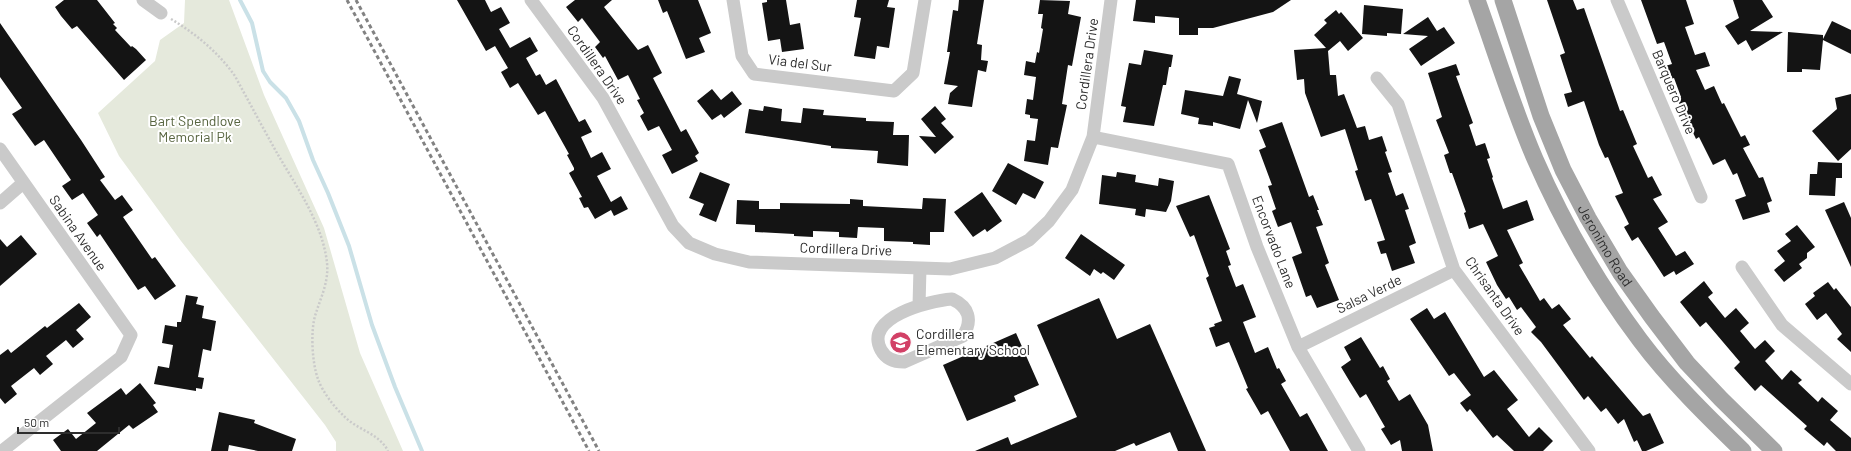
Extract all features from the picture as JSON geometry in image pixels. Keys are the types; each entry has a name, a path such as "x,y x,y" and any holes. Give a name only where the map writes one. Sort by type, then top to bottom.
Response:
{"main road":[{"name":"Jeronimo Road","path":"1477,0 1516,111 1535,159 1579,246 1602,284 1640,340 1704,414 1743,451"},
{"name":"Jeronimo Road","path":"1503,0 1541,116 1563,170 1588,218 1620,272 1687,363 1721,400 1774,451"}],"street":[{"path":"143,0 161,13"},
{"name":"Cordillera Drive","path":"531,0 603,98 673,226 689,243 715,254 749,262 950,269 995,258 1029,240 1049,221 1072,190 1093,137 1112,0"},
{"name":"Via del Sur","path":"733,0 742,56 754,74 894,91 913,73 925,0"},
{"name":"Barquero Drive","path":"1617,0 1701,197"},
{"name":"Chrisanta Drive","path":"1377,78 1398,104 1454,270 1589,451"},
{"name":"Encorvado Lane","path":"1093,137 1228,164 1257,247 1298,347 1359,451"},
{"name":"Sabina Avenue","path":"0,149 131,335 121,357 2,451"},
{"path":"0,203 23,183"},
{"path":"1742,267 1782,325 1851,384"},
{"path":"919,306 920,268"},
{"name":"Salsa Verde","path":"1298,347 1454,270"},
{"path":"952,299 961,303 969,318 968,328 963,336 904,362 895,362 884,354 878,344 879,330 889,318 919,306 940,300 952,299"}],"path":[{"path":"161,13 186,29 223,60 235,76 310,210 323,246 327,263 326,278 321,300 315,314 313,334 313,356 318,379 325,392 344,417 384,442 388,451"}],"green space":[{"name":"Bart Spendlove Memorial Pk","path":"185,0 229,0 264,95 324,228 360,353 403,451 336,451 336,442 325,425 181,241 119,156 98,113 155,61 160,40 184,23"}],"building":[{"path":"64,0 97,0 115,23 113,24 117,28 115,30 146,60 124,80 77,26 72,29 61,16 55,7"},
{"path":"457,0 485,0 491,12 501,7 510,23 499,29 510,48 530,37 538,51 526,58 536,76 540,74 546,85 556,79 579,122 585,119 592,132 581,137 591,158 602,152 611,169 597,176 611,202 621,196 628,209 614,216 611,210 595,219 588,207 584,208 579,198 582,197 569,173 574,170 574,168 567,155 569,154 545,111 538,115 518,83 510,88 501,72 508,68 495,46 486,51"},
{"path":"575,0 612,0 604,7 638,50 648,45 662,73 653,78 681,132 686,129 699,153 695,156 698,161 672,174 662,155 672,150 659,126 648,131 640,116 644,113 637,100 640,99 628,75 618,80 605,56 603,58 595,47 600,42 582,18 578,22 566,7"},
{"path":"658,0 698,0 711,33 699,38 705,52 686,59 667,11 663,13"},
{"path":"767,0 786,0 790,25 800,23 804,49 782,52 780,39 768,41 762,3 767,2"},
{"path":"857,0 889,0 887,7 895,8 889,48 877,46 875,59 854,56 861,18 854,17"},
{"path":"959,0 984,0 977,44 982,45 981,60 988,61 986,72 978,70 972,107 948,104 950,93 958,86 944,84 950,52 947,52 953,10 958,11"},
{"path":"1040,0 1070,1 1068,14 1081,17 1072,66 1068,65 1062,104 1067,105 1058,148 1051,147 1048,165 1024,161 1027,140 1035,141 1038,119 1030,118 1030,115 1025,114 1027,99 1033,100 1036,77 1024,75 1026,61 1035,63 1037,52 1039,53 1043,29 1041,28 1043,14 1038,14"},
{"path":"1136,0 1291,0 1273,12 1213,28 1198,28 1198,35 1179,35 1179,18 1155,16 1155,23 1133,21"},
{"path":"1547,0 1573,0 1577,10 1584,8 1620,111 1623,110 1637,144 1633,146 1648,178 1652,176 1662,195 1653,199 1668,222 1658,228 1676,256 1685,251 1694,264 1676,275 1674,271 1664,277 1638,237 1632,241 1624,227 1629,224 1615,196 1623,193 1608,157 1605,158 1599,145 1584,101 1568,107 1564,94 1572,92 1560,55 1565,53"},
{"path":"1641,0 1686,0 1694,24 1685,27 1695,55 1705,52 1710,66 1696,70 1705,90 1714,86 1722,104 1724,103 1741,137 1745,135 1750,145 1743,148 1759,178 1763,177 1772,201 1767,203 1770,212 1743,220 1735,200 1746,196 1737,173 1733,175 1725,159 1713,165 1699,137 1696,139 1677,99 1681,97 1674,78 1670,79 1665,66 1672,64 1664,42 1657,44"},
{"path":"1733,0 1762,0 1773,17 1750,31 1783,32 1752,51 1746,40 1738,45 1725,26 1739,18"},
{"path":"1364,5 1403,9 1401,34 1387,33 1387,36 1362,34"},
{"path":"1336,10 1339,14 1341,12 1363,38 1348,51 1340,41 1328,51 1330,75 1336,75 1338,96 1344,94 1357,128 1365,126 1369,140 1382,136 1387,151 1385,152 1392,172 1388,173 1396,196 1403,193 1409,209 1405,210 1416,243 1409,246 1415,263 1392,271 1386,253 1381,254 1377,242 1385,240 1371,199 1365,201 1355,171 1358,170 1345,129 1321,137 1305,93 1304,79 1297,80 1294,50 1326,48 1314,35 1327,23 1324,20"},
{"path":"1428,17 1437,31 1444,27 1455,43 1421,66 1409,49 1428,36 1403,34"},
{"path":"1832,21 1851,30 1851,54 1823,40 1820,70 1802,69 1802,72 1787,72 1788,32 1823,35 1823,39"},
{"path":"0,23 105,177 100,180 115,200 122,195 133,210 123,217 152,259 155,257 176,286 155,300 145,286 138,290 100,234 97,237 87,223 98,215 83,193 72,200 62,186 71,180 44,140 35,146 12,114 22,108 0,77"},
{"path":"1144,50 1173,55 1166,85 1163,85 1154,126 1123,122 1126,107 1121,106 1129,63 1141,65"},
{"path":"1456,64 1460,75 1456,76 1473,123 1469,125 1476,146 1485,143 1490,158 1487,159 1493,177 1492,178 1503,209 1527,200 1534,220 1507,230 1523,263 1519,265 1540,301 1544,298 1552,309 1559,304 1571,319 1563,325 1590,358 1592,356 1643,416 1650,413 1664,443 1646,451 1642,451 1637,440 1634,442 1624,419 1618,424 1606,408 1601,412 1588,396 1584,400 1541,342 1531,332 1536,327 1521,307 1517,310 1509,297 1506,299 1497,285 1486,262 1498,256 1483,224 1469,229 1464,213 1466,212 1444,155 1449,153 1436,120 1442,117 1428,73"},
{"path":"1229,76 1241,79 1237,94 1262,101 1257,123 1248,100 1240,129 1213,122 1213,126 1198,124 1199,118 1181,114 1185,90 1223,96"},
{"path":"712,89 721,100 732,91 742,104 724,118 721,114 712,120 697,101"},
{"path":"1851,94 1851,149 1838,161 1812,131 1837,109 1835,98"},
{"path":"764,106 782,109 781,121 801,123 803,108 824,110 823,115 866,118 866,121 894,122 893,135 909,135 908,166 877,163 878,151 831,148 831,146 745,133 749,109 763,111"},
{"path":"935,106 946,119 941,123 954,137 935,154 919,136 936,137 921,119"},
{"path":"1282,122 1309,197 1313,195 1319,210 1317,210 1323,225 1316,227 1329,263 1325,265 1339,300 1317,308 1311,295 1306,297 1292,257 1302,253 1291,222 1278,227 1272,211 1276,209 1268,186 1272,185 1259,150 1266,147 1259,130"},
{"path":"1818,162 1842,163 1842,178 1836,178 1835,196 1809,195 1810,174 1817,174"},
{"path":"1008,163 1044,182 1035,199 1023,193 1016,205 992,191"},
{"path":"700,172 730,184 716,222 699,215 704,204 689,198"},
{"path":"1117,172 1136,175 1135,182 1158,186 1159,178 1174,181 1171,201 1166,212 1146,209 1145,217 1135,215 1136,209 1099,204 1102,175 1116,177"},
{"path":"982,192 1002,221 987,232 985,229 973,237 954,212"},
{"path":"1209,195 1230,249 1226,251 1231,265 1228,266 1236,287 1243,284 1256,317 1243,322 1255,353 1268,347 1277,369 1279,368 1286,381 1281,384 1300,417 1307,413 1328,451 1290,451 1268,411 1261,415 1246,389 1248,388 1229,342 1216,347 1209,328 1222,321 1206,278 1209,276 1194,235 1190,237 1176,206"},
{"path":"923,198 946,199 944,232 930,232 930,245 913,244 913,242 884,241 884,228 858,227 857,238 839,237 839,232 813,231 813,237 794,236 794,234 755,232 755,225 736,224 737,200 759,201 759,209 780,209 780,203 850,204 850,199 863,200 863,206 922,209"},
{"path":"1844,202 1851,218 1851,267 1825,210"},
{"path":"1797,225 1815,247 1807,253 1807,258 1799,264 1802,268 1784,282 1774,270 1785,261 1777,251 1791,241 1785,234"},
{"path":"1081,234 1125,265 1114,280 1103,272 1101,274 1094,269 1090,276 1065,258"},
{"path":"21,235 37,254 0,286 0,239 7,247"},
{"path":"1704,281 1713,293 1708,297 1725,318 1736,308 1749,323 1740,331 1755,349 1765,340 1775,351 1765,361 1782,380 1791,370 1802,380 1798,383 1818,402 1822,397 1838,411 1830,420 1851,438 1851,451 1836,451 1827,442 1824,446 1804,429 1807,426 1761,385 1755,391 1734,368 1740,362 1706,322 1700,327 1680,302"},
{"path":"1828,282 1834,290 1836,288 1851,307 1851,352 1837,339 1842,334 1826,313 1817,320 1805,304 1815,296 1813,293"},
{"path":"186,295 198,297 196,304 204,306 202,318 216,321 211,351 203,349 198,377 204,378 202,389 196,388 196,391 154,384 158,366 169,368 173,345 162,343 165,325 177,327 177,322 181,322"},
{"path":"1099,298 1117,339 1150,324 1206,451 1178,451 1170,432 1136,446 1134,443 1115,451 975,451 1008,437 1011,445 1077,417 1037,325"},
{"path":"79,303 91,317 76,330 84,339 73,348 66,340 46,356 53,364 40,375 34,368 11,386 17,394 5,404 0,398 0,355 8,349 11,353 45,326 47,328"},
{"path":"1427,308 1434,319 1445,312 1484,377 1494,370 1518,400 1507,409 1529,437 1539,427 1553,441 1543,451 1514,451 1497,435 1493,438 1470,409 1467,412 1460,403 1471,395 1454,373 1449,376 1410,319"},
{"path":"1016,333 1039,385 1014,396 1016,401 967,421 943,365"},
{"path":"1361,337 1380,368 1383,366 1390,379 1387,381 1399,401 1410,394 1428,425 1433,451 1402,451 1400,440 1391,445 1381,429 1385,427 1366,394 1360,398 1341,367 1351,360 1344,347"},
{"path":"140,383 156,403 153,405 158,412 133,429 129,425 97,451 61,451 53,440 68,429 76,439 96,423 87,413 121,388 126,395"},
{"path":"219,412 255,420 254,423 296,439 292,451 258,451 229,445 228,451 211,451"}],"waterway":[{"path":"240,0 252,23 263,71 270,82 286,98 299,121 313,160 349,246 372,325 395,387 422,451"}],"railway":[{"path":"347,0 589,451"},
{"path":"356,0 599,451"}],"place":[{"name":"Cordillera Elementary School","path":"901,342"}]}
